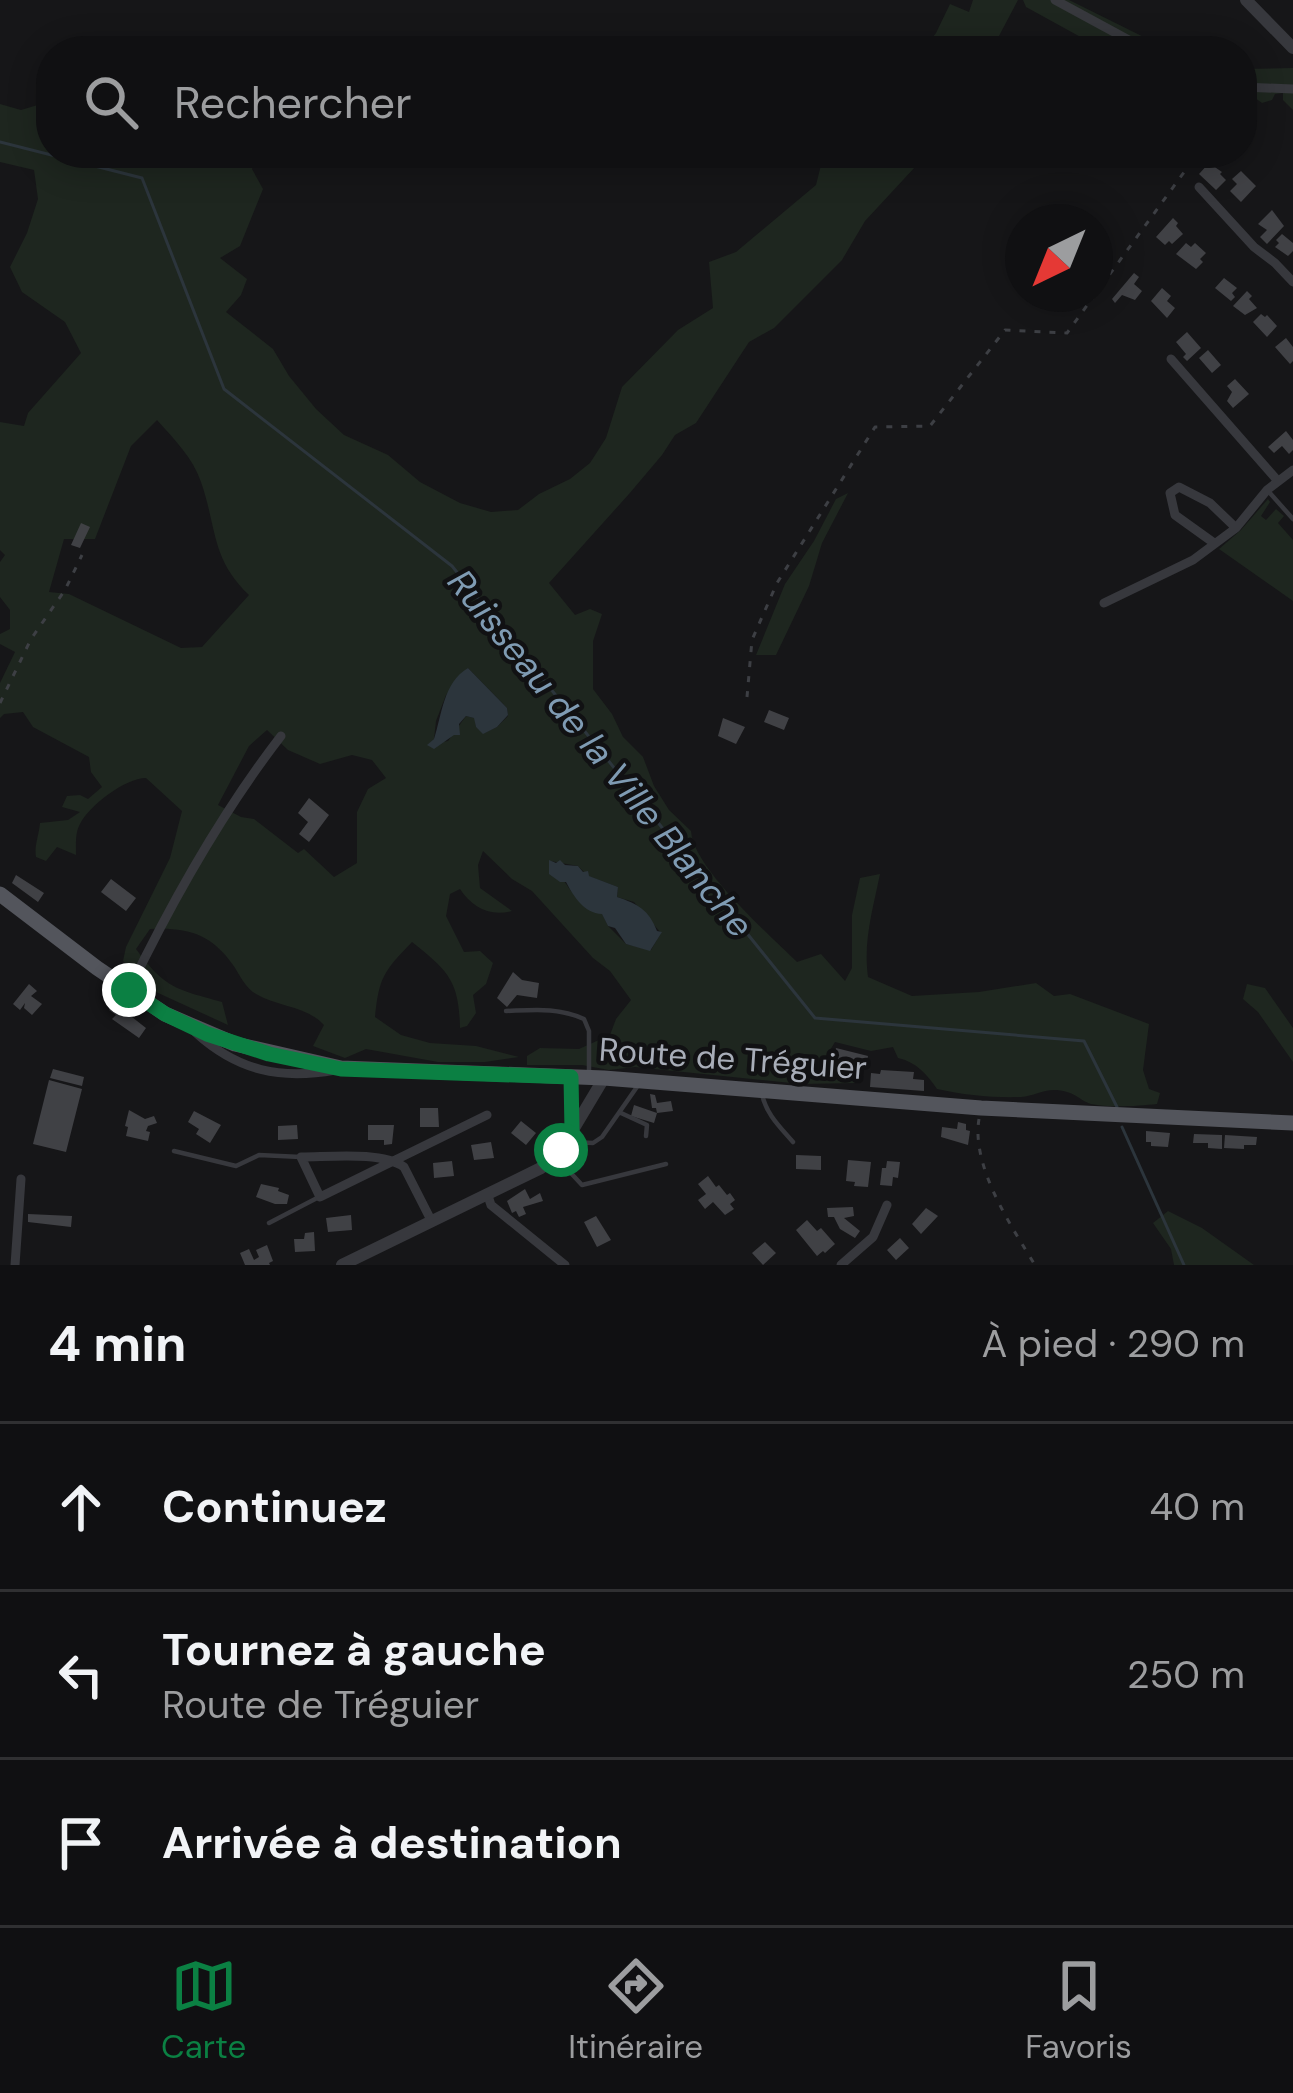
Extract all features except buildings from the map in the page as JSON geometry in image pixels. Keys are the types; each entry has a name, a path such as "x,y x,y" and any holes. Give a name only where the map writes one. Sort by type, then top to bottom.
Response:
{"main road":[{"name":"Route de Tréguier","path":"0,894 129,990 189,1025 269,1054 341,1069 641,1081 981,1108 1293,1124"}],"street":[{"path":"1055,0 1121,36"},
{"path":"1246,0 1293,48"},
{"path":"1257,88 1293,89"},
{"path":"1199,187 1293,283"},
{"path":"1171,359 1277,480"},
{"path":"1104,603 1193,560 1236,528 1267,490 1293,470"},
{"path":"1214,543 1174,515 1170,493 1179,488 1210,503 1236,528"},
{"path":"129,990 196,860 244,783 281,736"},
{"path":"569,1136 588,1078"},
{"path":"342,1265 541,1168 569,1136 588,1078"},
{"path":"432,1222 404,1167 396,1161 302,1157 319,1197 396,1161 487,1115"},
{"path":"15,1265 21,1179"},
{"path":"488,1196 491,1205 565,1265"},
{"path":"841,1265 873,1237 887,1204"}],"lane":[{"path":"1267,490 1293,519"},
{"path":"506,1011 547,1009 584,1019 591,1051 588,1078"},
{"path":"569,1136 593,1143 602,1137 641,1081"},
{"path":"761,1088 764,1106 794,1142"},
{"path":"621,1112 647,1124 646,1136"},
{"path":"174,1151 236,1166 259,1155 302,1157"},
{"path":"556,1156 582,1185 666,1164"},
{"path":"269,1223 319,1197"}],"path":[{"path":"747,698 752,640 777,583 875,427 931,426 1005,330 1067,333 1187,168"},
{"path":"0,703 31,639 65,590 82,554"},
{"path":"981,1108 976,1135 997,1203 1035,1265"}],"shaded area":[{"path":"973,0 1018,0 999,36 934,36 950,4 969,12"},
{"path":"1023,0 1069,0 1142,36 1079,36 1026,7"},
{"path":"1293,68 1293,110 1283,93 1262,103 1257,99 1257,69"},
{"path":"0,104 21,110 36,106 36,168 252,168 263,189 240,246 220,258 247,279 226,312 273,349 316,409 344,435 388,455 420,482 460,503 491,512 518,510 590,463 606,438 622,387 678,330 713,308 709,262 736,252 816,185 820,168 914,168 865,221 842,260 774,328 749,342 696,423 675,435 549,583 575,615 590,609 602,614 593,641 593,689 623,737 643,757 669,810 691,831 718,882 797,962 821,954 845,981 852,968 852,915 860,878 880,874 868,938 868,977 912,996 1036,983 1054,996 1070,994 1149,1024 1143,1070 1149,1089 1160,1093 1157,1104 1098,1105 1057,1090 1010,1097 947,1091 937,1089 920,1069 898,1058 893,1047 871,1051 835,1042 821,1065 857,1083 801,1084 635,1067 527,1065 527,1056 540,1048 579,1049 610,1035 631,1000 610,971 532,891 483,851 478,865 480,888 512,911 482,909 460,889 450,894 446,916 464,952 480,951 493,963 486,984 473,995 476,1013 460,1028 449,978 412,942 385,975 375,1017 401,1035 519,1057 438,1062 366,1049 345,1058 313,1046 324,1025 252,991 216,946 175,929 150,929 136,949 172,985 222,1002 228,1025 156,992 123,961 170,858 182,811 146,778 138,779 91,809 77,831 76,855 57,847 46,861 36,857 40,823 68,820 80,812 62,807 67,796 88,799 102,787 91,772 89,757 33,727 23,712 0,718 0,683 15,652 0,644 0,634 10,629 10,610 0,597 0,562 5,555 0,550 0,422 24,426 28,413 81,353 65,322 22,292 10,267 38,199 34,170 0,162","holes":["157,420 193,465 221,556 249,595 202,647 181,648 69,594 49,592 64,539 95,539 131,446","468,668 507,708 508,716 484,733 476,727 475,718 466,716 448,741 428,745 434,739 446,695","267,730 288,750 320,764 352,755 372,760 386,778 368,789 357,812 357,863 334,877 304,849 298,853 254,819 218,805 249,746","550,861 578,866 588,876 618,887 617,897 634,902 661,933 651,950 626,944 602,913 571,891"]},
{"path":"848,493 776,655 756,655 785,584 836,499"},
{"path":"1268,499 1261,516 1266,520 1276,509 1284,516 1278,523 1293,540 1293,601 1219,549"},
{"path":"468,668 507,708 508,715 483,734 474,718 466,716 459,724 460,735 434,749 427,745 434,739 448,691"},
{"path":"549,860 578,866 589,876 618,887 617,897 642,909 662,932 650,951 626,944 602,914 585,907 566,882 549,874"},
{"path":"1247,984 1265,988 1293,1028 1293,1062 1258,1012 1243,999"},
{"path":"1168,1211 1202,1228 1254,1265 1174,1265 1171,1249 1153,1223"}],"waterway":[{"name":"Ruisseau de la Ville Blanche","path":"0,142 36,151"},
{"name":"Ruisseau de la Ville Blanche","path":"103,168 142,178 224,389 452,566 815,1018 1084,1041 1117,1107"},
{"name":"Ruisseau de la Ville Blanche","path":"1122,1127 1184,1265"}],"route":[{"path":"129,990 207,1034 269,1054 341,1069 571,1077 572,1130 561,1150"}]}
